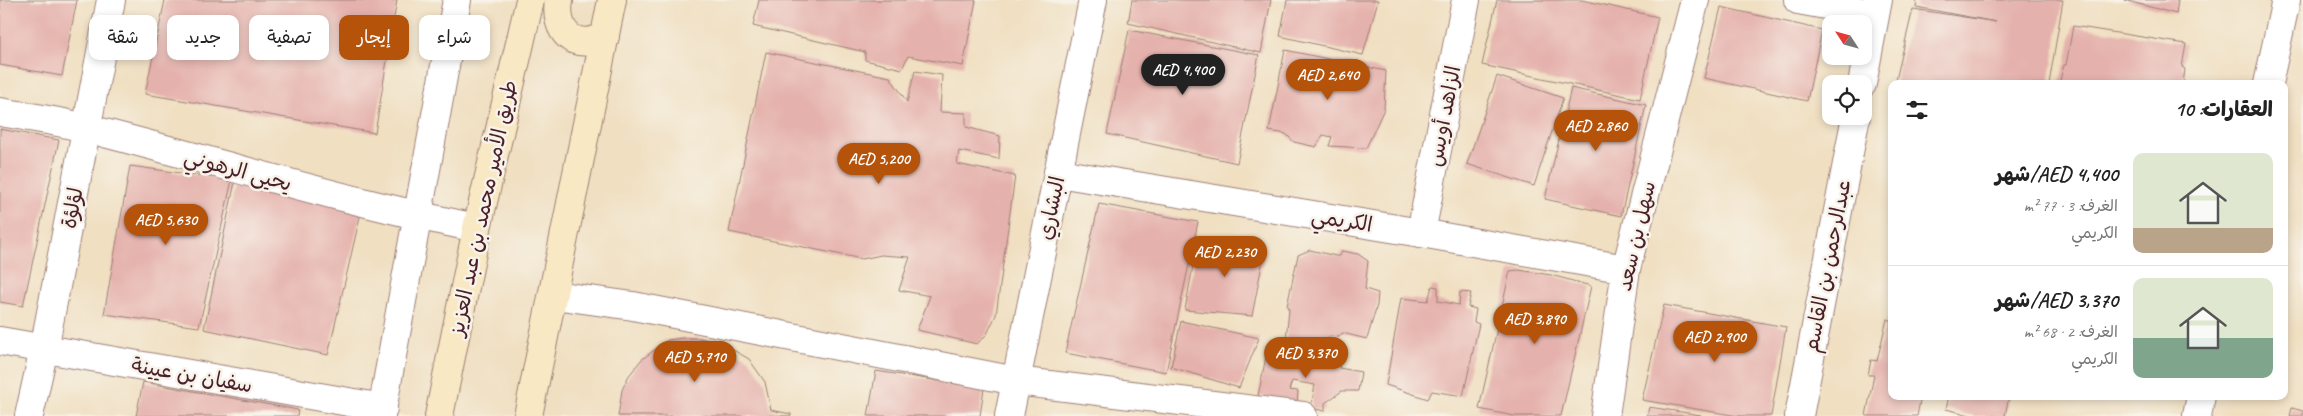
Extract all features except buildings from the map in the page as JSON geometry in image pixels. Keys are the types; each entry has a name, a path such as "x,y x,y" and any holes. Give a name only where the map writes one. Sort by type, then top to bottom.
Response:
{"main road":[{"name":"طريق الأمير محمد بن عبد العزيز","path":"439,416 477,228 530,0"},
{"path":"559,0 559,22 564,32 572,39 584,42 595,41 605,36"},
{"path":"528,416 554,295 612,0"}],"street":[{"name":"لؤلؤة","path":"29,416 44,349 111,0"},
{"path":"382,412 416,216 457,0"},
{"name":"البشاري","path":"1009,416 1093,0"},
{"name":"الزاهد أويس","path":"1421,233 1466,0"},
{"name":"سهل بن سعد","path":"1605,416 1626,269 1696,0"},
{"path":"1798,0 1877,7 1864,75"},
{"path":"2269,80 2286,0"},
{"name":"يحيى الرهوني","path":"0,112 87,128 252,174 416,216 477,228"},
{"name":"عبدالرحمن بن القاسم","path":"1799,416 1854,125"},
{"name":"الكريمي","path":"1058,173 1626,269"},
{"path":"554,295 633,306 1016,381 1303,416"},
{"name":"سفيان بن عيينة","path":"0,341 382,412"},
{"path":"2197,416 2200,400"}]}
